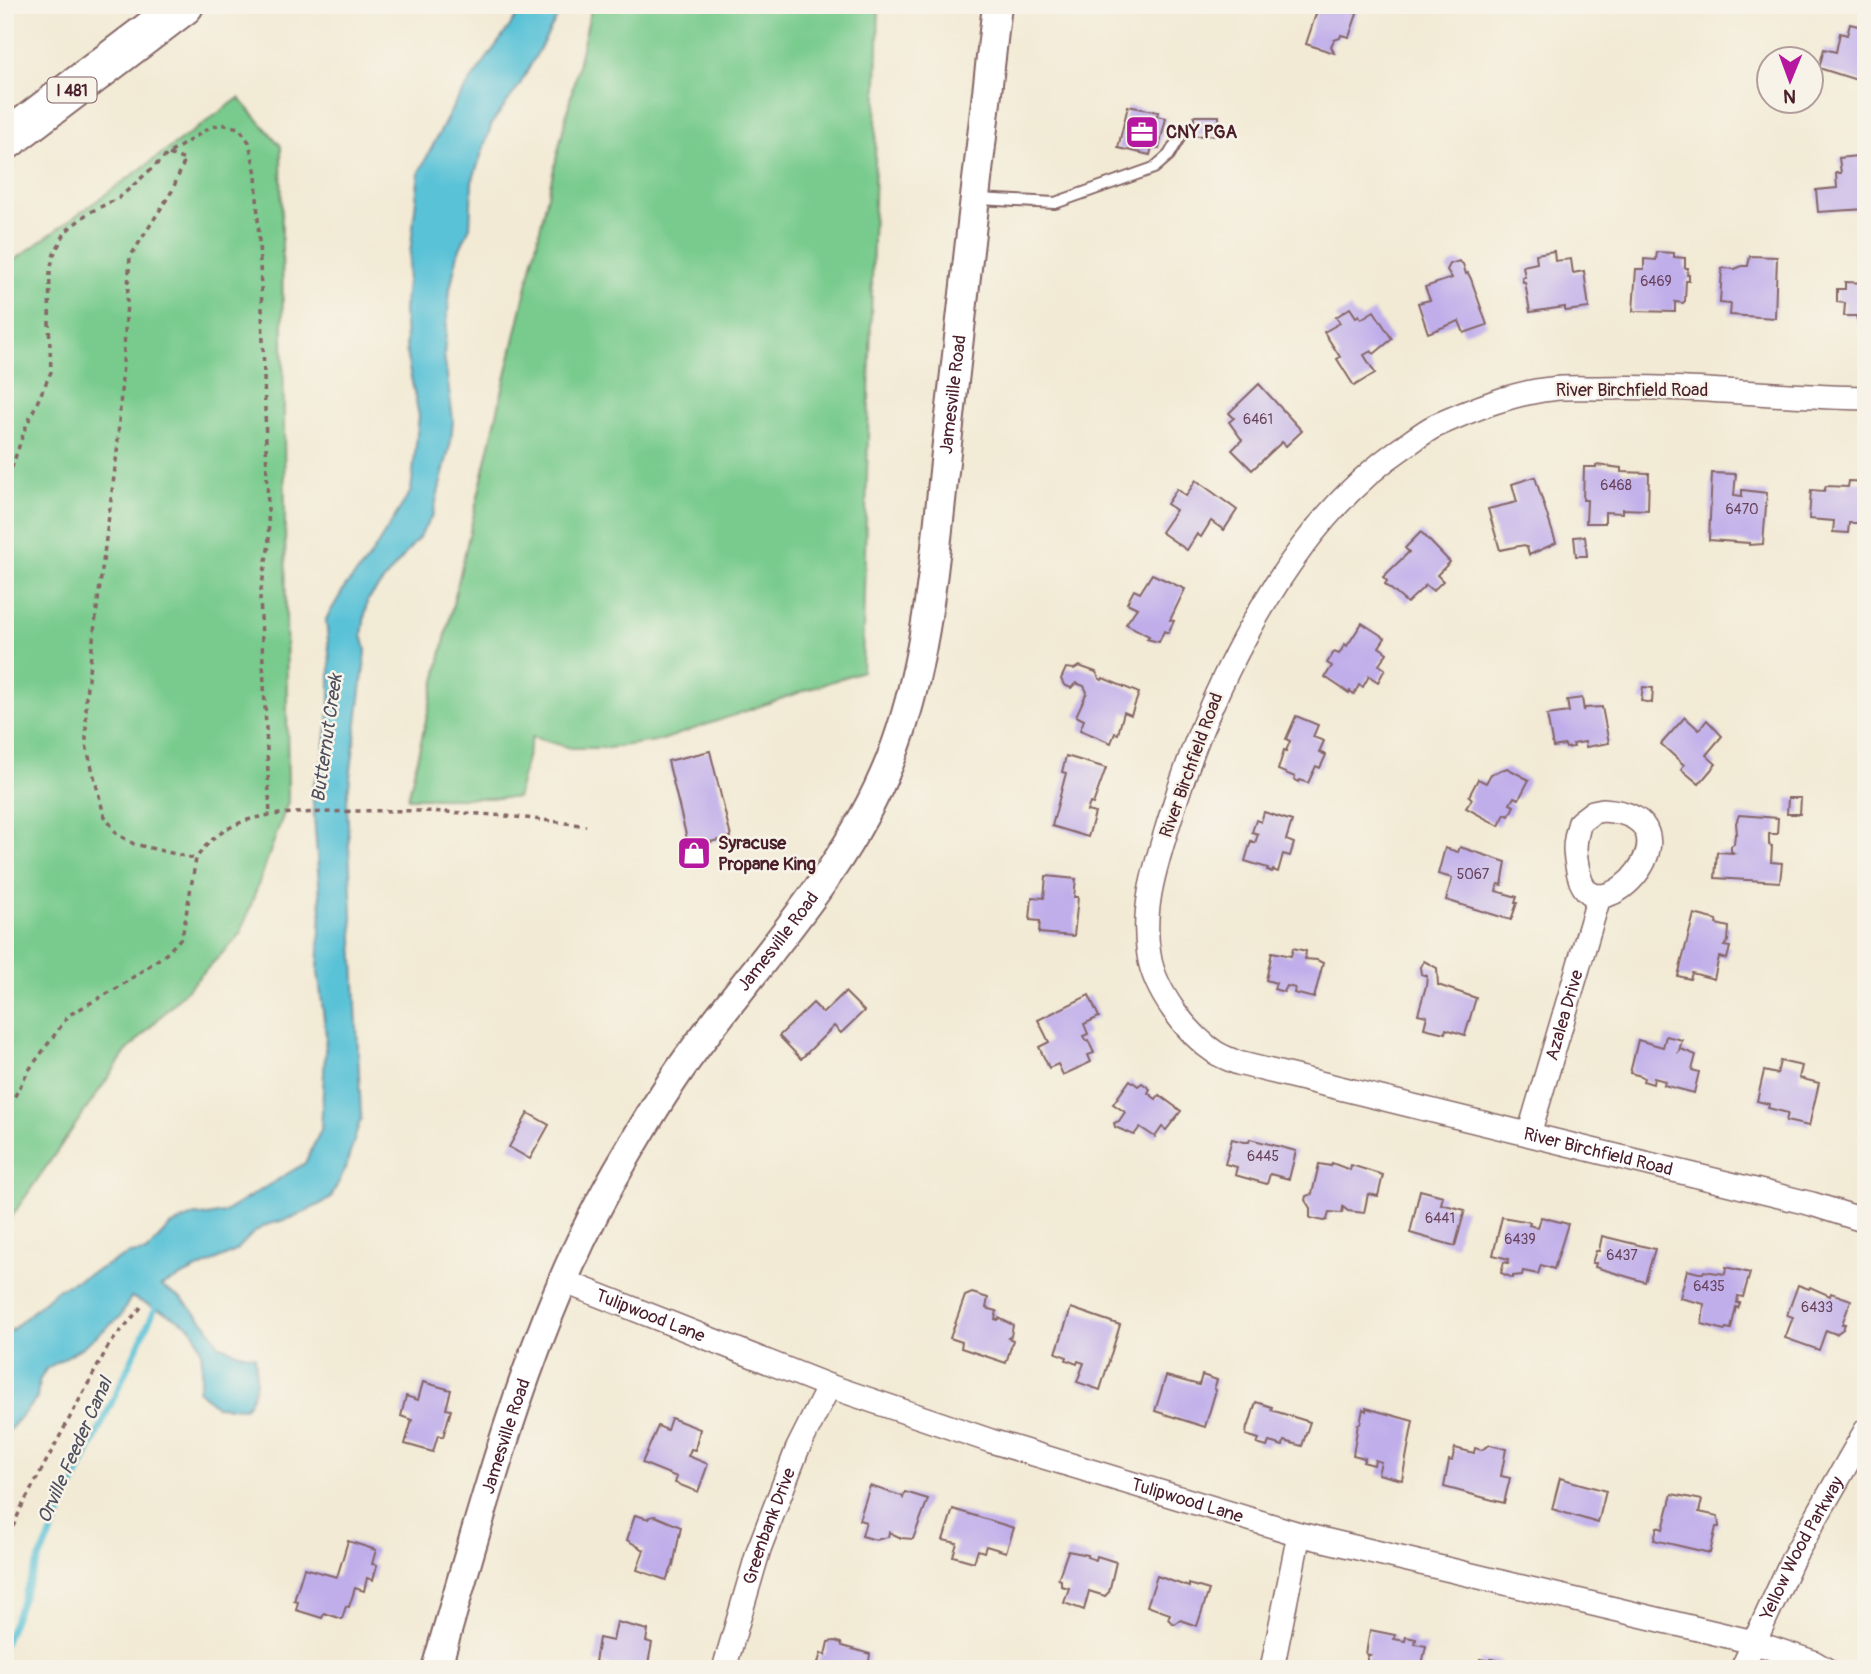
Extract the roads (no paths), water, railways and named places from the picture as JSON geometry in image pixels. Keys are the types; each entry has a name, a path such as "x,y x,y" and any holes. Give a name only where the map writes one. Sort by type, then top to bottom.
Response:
{"highway":[{"name":"I 481","path":"5,141 184,5"},
{"path":"139,39 162,32 211,5"}],"street":[{"name":"Jamesville Road","path":"436,1669 520,1394 574,1254 624,1158 692,1052 823,885 856,833 890,762 910,705 930,595 999,6"},
{"name":"River Birchfield Road","path":"1866,398 1636,387 1550,389 1513,397 1433,427 1383,461 1352,488 1314,530 1249,630 1219,688 1178,791 1152,880 1146,918 1149,957 1161,991 1180,1020 1215,1053 1238,1063 1812,1204 1866,1221"},
{"name":"Azalea Drive","path":"1529,1133 1599,897"},
{"name":"Tulipwood Lane","path":"563,1281 829,1387 991,1441 1299,1534 1753,1642 1813,1662 1825,1669"},
{"name":"Greenbank Drive","path":"724,1669 759,1549 797,1450 829,1387"},
{"name":"Yellow Wood Parkway","path":"1742,1669 1793,1558 1866,1430"},
{"path":"1272,1669 1299,1534"}],"lane":[{"path":"975,199 1055,203 1154,168 1169,155 1182,133"}],"water":[{"name":"Butternut Creek","path":"525,5 564,5 519,86 492,123 472,182 470,227 458,253 450,289 444,355 453,419 451,441 433,514 420,536 367,601 362,635 366,650 347,802 361,1118 345,1169 330,1199 295,1217 266,1225 253,1233 236,1251 161,1286 183,1300 207,1325 219,1345 255,1356 254,1390 244,1408 216,1406 198,1390 201,1349 190,1327 131,1297 120,1317 81,1348 46,1369 39,1381 37,1398 5,1435 5,1336 57,1290 129,1254 146,1252 170,1226 195,1215 223,1213 305,1163 321,1130 326,1035 318,971 321,910 312,789 323,759 330,705 326,619 345,587 368,560 411,491 419,416 407,358 404,310 419,172 455,103"}],"waterway":[{"name":"Orville Feeder Canal","path":"5,1643 33,1573 155,1309 155,1302"}],"place":[{"name":"CNY PGA","path":"1142,132"},
{"name":"Syracuse Propane King","path":"694,853"}]}
